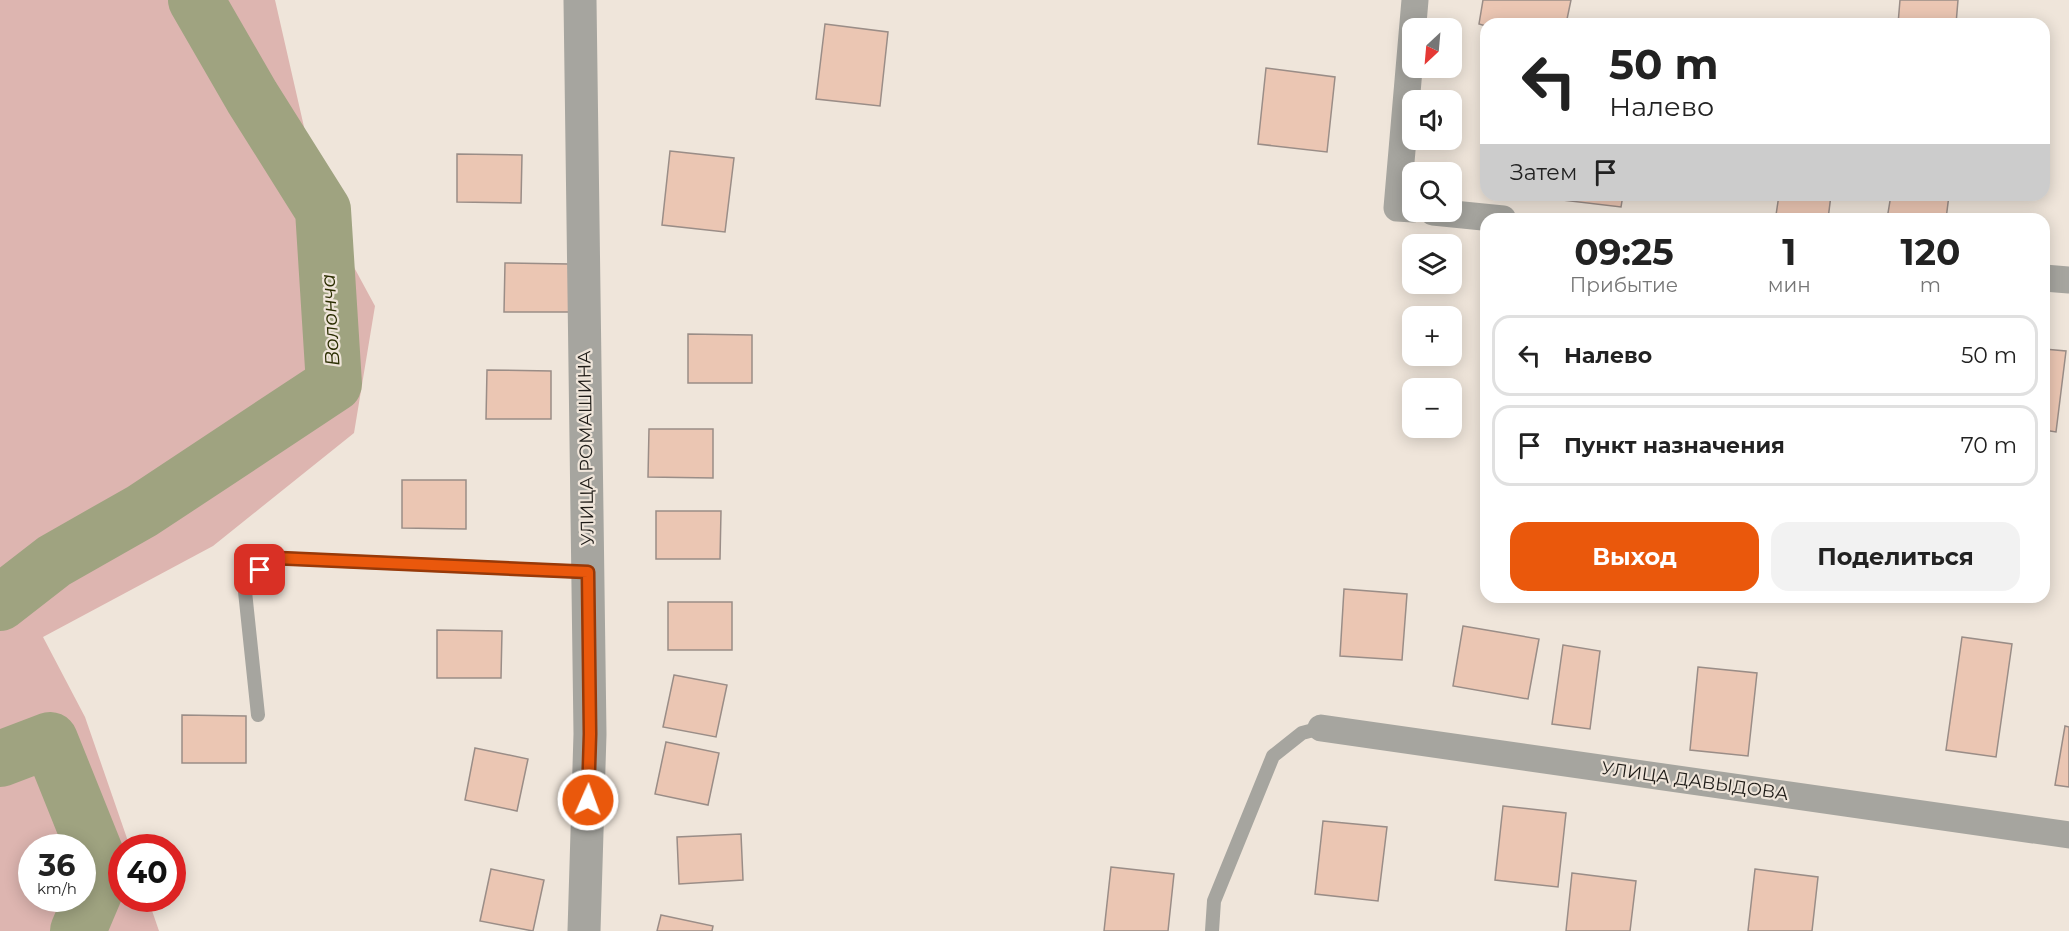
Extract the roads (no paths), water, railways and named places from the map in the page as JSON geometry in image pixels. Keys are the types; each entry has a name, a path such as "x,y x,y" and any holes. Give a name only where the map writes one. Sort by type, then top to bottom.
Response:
{"street":[{"name":"УЛИЦА РОМАШИНА","path":"580,0 590,734 584,931"},
{"path":"1407,162 1414,0"},
{"path":"1462,215 1480,217"},
{"path":"2050,278 2069,280"},
{"name":"УЛИЦА ДАВЫДОВА","path":"1321,728 2069,835"}],"lane":[{"path":"258,715 244,582 276,558 588,572"},
{"path":"1212,931 1214,901 1273,756 1302,733 1321,728"}],"waterway":[{"name":"Волонча","path":"0,603 54,561 142,511 334,384 323,210 252,97 196,0"},
{"name":"Волонча","path":"0,759 50,740 103,872 78,931"}]}
